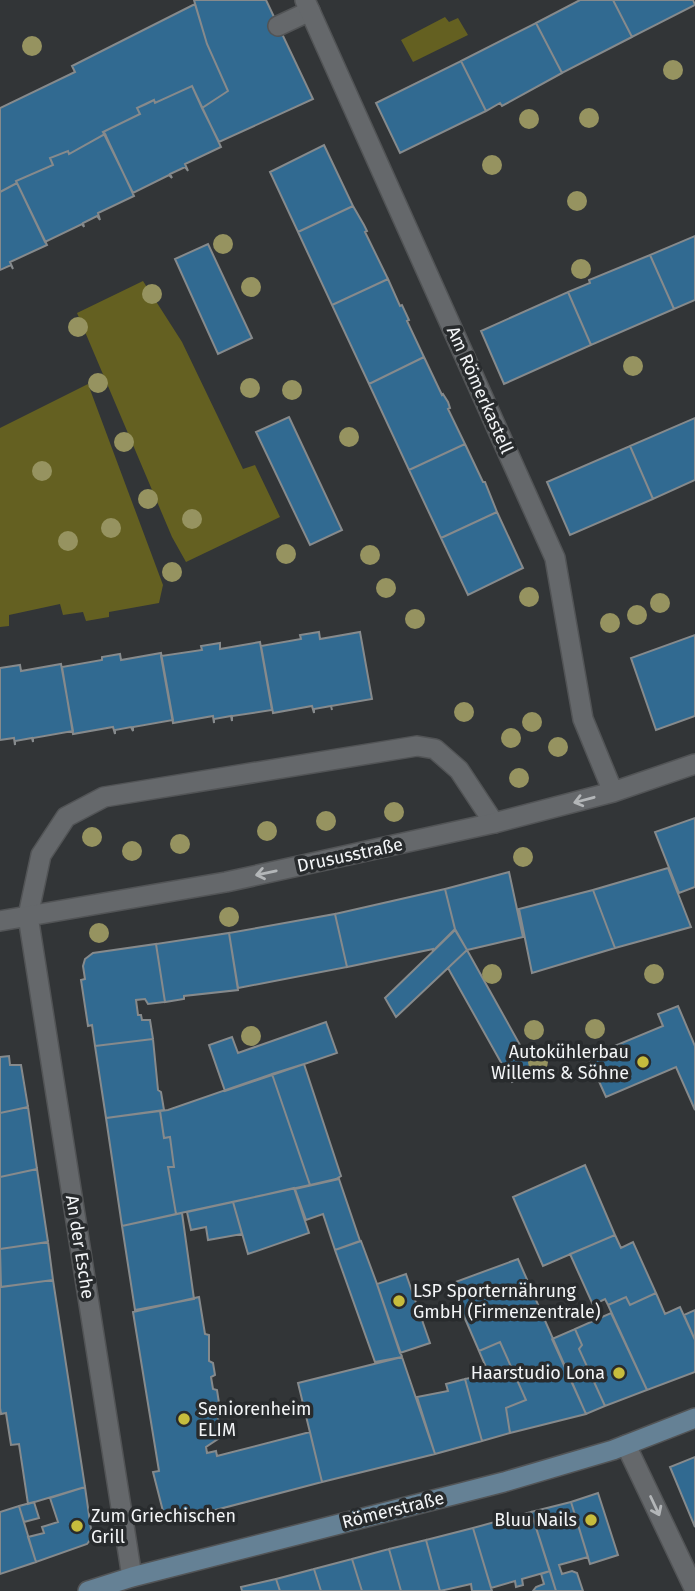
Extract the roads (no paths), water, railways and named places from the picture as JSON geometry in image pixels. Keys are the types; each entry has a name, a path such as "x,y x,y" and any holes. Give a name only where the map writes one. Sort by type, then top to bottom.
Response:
{"main road":[{"name":"Römerstraße","path":"92,1590 132,1577 504,1482 626,1445 695,1418"}],"street":[{"path":"278,26 308,6"},
{"name":"Am Römerkastell","path":"308,6 555,558 583,719 613,792"},
{"path":"28,916 41,855 66,817 104,797 417,746 435,749 458,770 494,823"},
{"name":"Drususstraße","path":"0,921 226,882 494,823 613,792 695,764"},
{"name":"An der Esche","path":"28,916 132,1577"},
{"path":"626,1445 695,1590"}],"place":[{"name":"Autokühlerbau Willems & Söhne","path":"643,1062"},
{"name":"LSP Sporternährung GmbH (Firmenzentrale)","path":"399,1301"},
{"name":"Haarstudio Lona","path":"619,1373"},
{"name":"Seniorenheim ELIM","path":"184,1419"},
{"name":"Bluu Nails","path":"591,1520"},
{"name":"Zum Griechischen Grill","path":"77,1526"}]}
